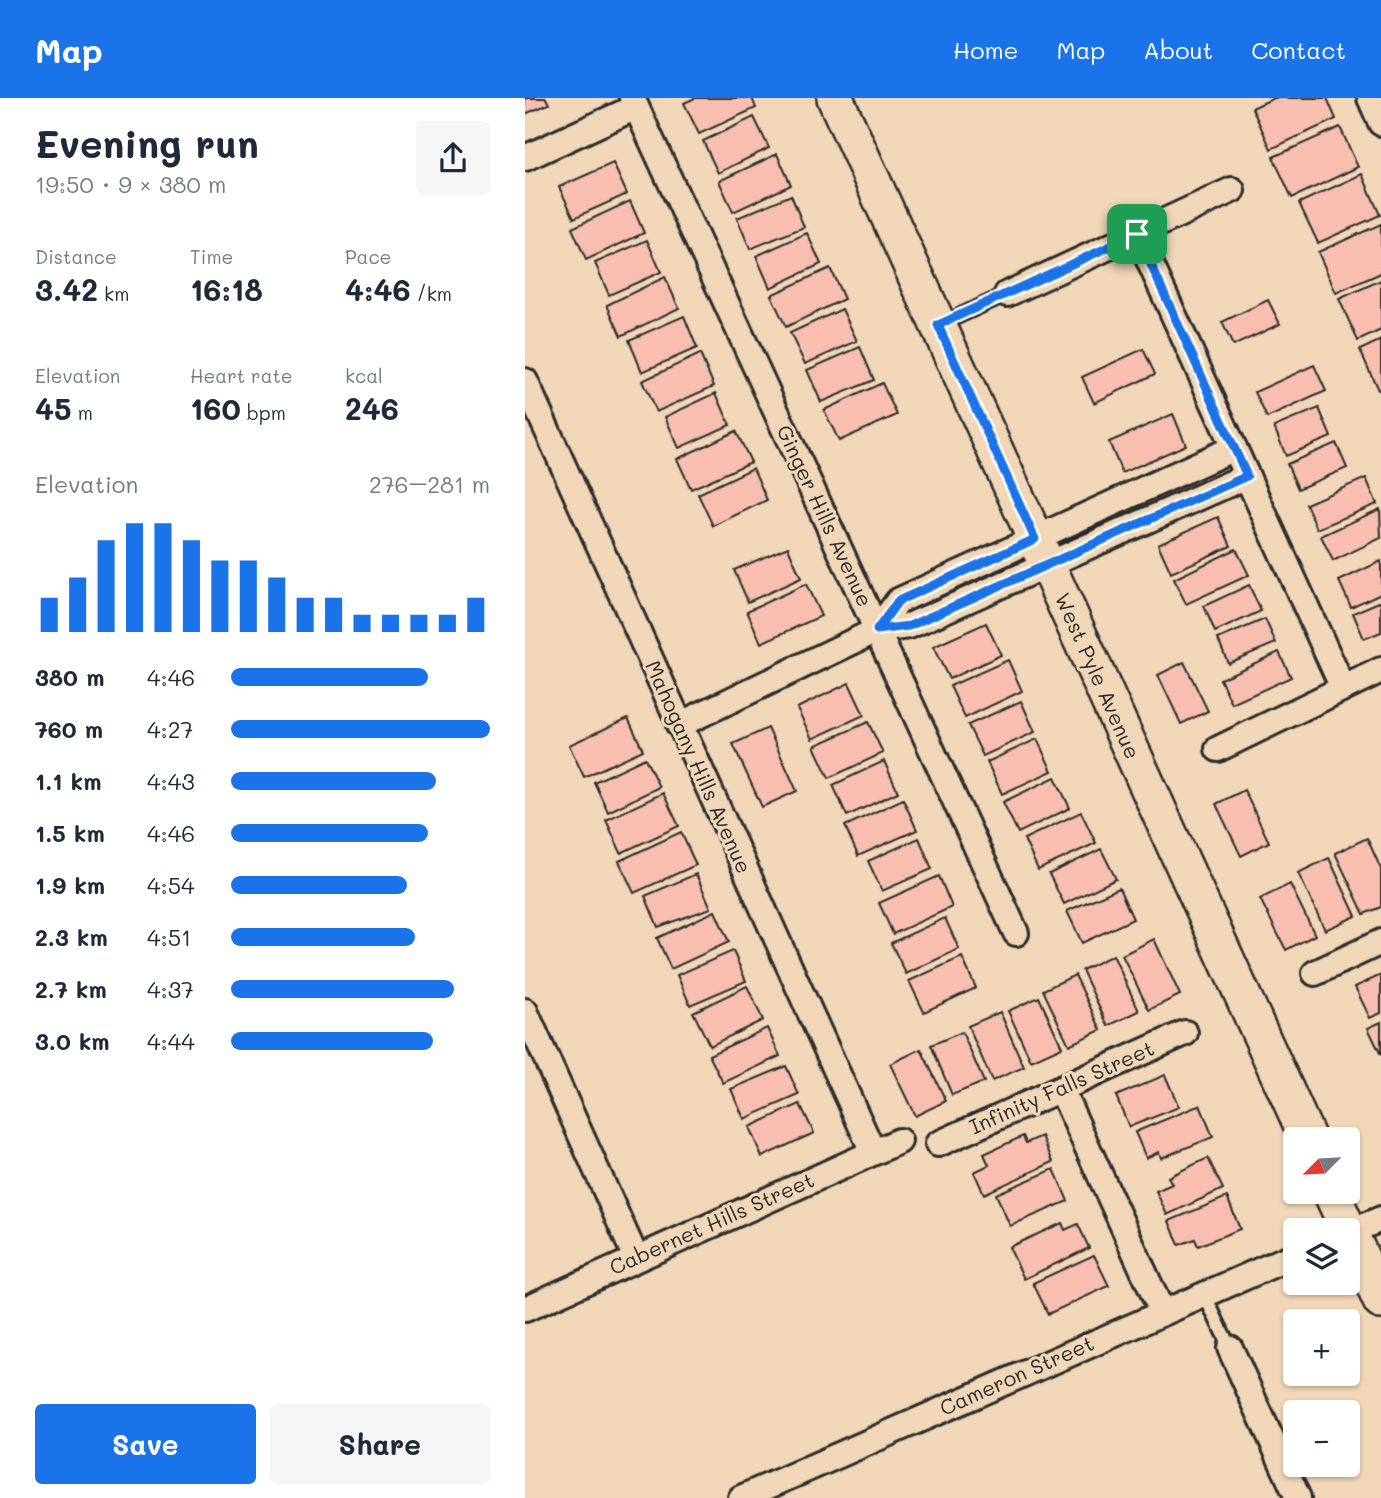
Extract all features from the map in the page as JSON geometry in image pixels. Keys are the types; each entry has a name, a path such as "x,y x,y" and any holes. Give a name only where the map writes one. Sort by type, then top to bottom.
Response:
{"street":[{"name":"West Pyle Avenue","path":"835,98 1303,1127"},
{"path":"1370,98 1381,122"},
{"path":"525,158 634,102"},
{"name":"Ginger Hills Avenue","path":"634,102 1016,933"},
{"path":"1007,294 1232,190"},
{"path":"1137,234 1343,688"},
{"name":"Mahogany Hills Avenue","path":"525,381 873,1152"},
{"path":"679,725 877,630 898,601 1041,552 1156,500 1234,448"},
{"path":"1156,500 1247,476"},
{"path":"1218,750 1381,670"},
{"path":"1315,973 1381,942"},
{"path":"525,1011 636,1258"},
{"name":"Infinity Falls Street","path":"938,1144 1185,1033"},
{"path":"1061,1088 1162,1312"},
{"name":"Cabernet Hills Street","path":"525,1309 899,1140"},
{"path":"1340,1204 1351,1218"},
{"path":"1360,1231 1381,1301"},
{"name":"Cameron Street","path":"741,1498 1283,1260"},
{"path":"1230,1348 1298,1498"}],"lane":[{"path":"938,325 1007,294"},
{"path":"1203,1294 1230,1348"}],"building":[{"path":"525,98 546,98 549,104 525,114"},
{"path":"695,98 752,98 756,108 699,134 684,103"},
{"path":"1274,98 1327,98 1336,119 1271,149 1252,108"},
{"path":"754,117 769,148 718,173 703,141"},
{"path":"1340,127 1358,167 1292,198 1273,157"},
{"path":"777,154 791,185 733,212 719,181"},
{"path":"613,163 627,194 574,218 559,187"},
{"path":"1362,174 1380,215 1318,243 1299,203"},
{"path":"791,195 804,227 750,249 737,218"},
{"path":"630,201 644,233 586,260 572,228"},
{"path":"1381,224 1381,273 1336,293 1318,252"},
{"path":"807,233 821,264 770,288 756,256"},
{"path":"647,240 661,272 609,295 595,263"},
{"path":"830,268 844,299 786,327 771,295"},
{"path":"665,277 679,308 621,336 607,305"},
{"path":"1381,280 1381,330 1358,341 1339,299"},
{"path":"1268,300 1280,324 1233,346 1222,322"},
{"path":"842,309 857,341 805,364 790,333"},
{"path":"684,316 697,348 642,372 629,340"},
{"path":"1381,340 1381,389 1378,390 1360,350"},
{"path":"860,347 874,380 821,402 807,370"},
{"path":"1143,349 1155,374 1094,403 1082,377"},
{"path":"700,354 714,386 656,412 642,381"},
{"path":"1314,365 1326,391 1267,418 1255,392"},
{"path":"882,383 897,415 839,441 824,410"},
{"path":"716,393 730,425 679,448 665,417"},
{"path":"1319,408 1331,437 1286,456 1274,427"},
{"path":"1173,414 1186,445 1122,473 1109,442"},
{"path":"736,431 751,462 691,489 677,459"},
{"path":"1336,443 1347,468 1298,489 1287,464"},
{"path":"753,468 767,500 713,526 698,494"},
{"path":"1366,478 1377,504 1317,529 1306,504"},
{"path":"1380,509 1381,538 1333,561 1321,536"},
{"path":"1218,517 1231,546 1171,573 1158,544"},
{"path":"788,547 801,578 748,602 734,570"},
{"path":"1236,549 1249,575 1186,604 1174,579"},
{"path":"1381,561 1381,593 1351,607 1339,581"},
{"path":"806,584 821,616 761,643 747,611"},
{"path":"1249,585 1261,611 1215,632 1204,606"},
{"path":"1381,601 1381,632 1364,639 1353,613"},
{"path":"1265,619 1276,643 1228,663 1218,639"},
{"path":"986,623 1001,655 949,679 933,647"},
{"path":"1279,652 1291,677 1232,704 1220,679"},
{"path":"1008,660 1022,691 965,718 950,686"},
{"path":"1184,662 1208,711 1181,724 1158,675"},
{"path":"849,683 864,715 812,739 797,708"},
{"path":"1021,701 1035,732 983,756 968,725"},
{"path":"628,718 643,750 584,777 569,745"},
{"path":"868,722 883,753 829,778 814,746"},
{"path":"768,728 797,791 762,807 733,744"},
{"path":"1037,739 1052,771 1002,794 987,762"},
{"path":"645,758 659,787 608,812 594,782"},
{"path":"884,761 898,792 847,816 833,785"},
{"path":"1055,777 1070,808 1018,833 1003,802"},
{"path":"1244,790 1269,842 1241,856 1216,804"},
{"path":"663,793 679,826 621,853 606,820"},
{"path":"903,799 917,830 858,856 845,826"},
{"path":"1081,812 1096,843 1038,870 1024,839"},
{"path":"681,832 696,865 634,893 619,861"},
{"path":"919,838 932,869 882,891 868,861"},
{"path":"1367,838 1381,869 1381,907 1364,914 1335,853"},
{"path":"1101,849 1116,879 1064,904 1049,874"},
{"path":"1329,858 1356,916 1325,930 1298,873"},
{"path":"696,874 711,908 658,927 645,896"},
{"path":"939,876 952,907 893,934 879,903"},
{"path":"1290,884 1315,935 1286,950 1260,899"},
{"path":"1119,888 1133,919 1082,943 1067,911"},
{"path":"715,911 729,942 671,969 657,938"},
{"path":"945,918 959,949 906,974 891,943"},
{"path":"1154,939 1180,995 1149,1010 1122,955"},
{"path":"733,951 746,981 690,1005 677,975"},
{"path":"1113,955 1139,1011 1108,1026 1082,970"},
{"path":"962,957 976,988 924,1012 909,981"},
{"path":"1075,975 1101,1030 1069,1045 1043,990"},
{"path":"1381,975 1381,1013 1370,1018 1355,987"},
{"path":"747,986 763,1020 710,1046 693,1012"},
{"path":"1039,997 1062,1047 1031,1061 1008,1011"},
{"path":"1000,1012 1024,1067 992,1081 968,1026"},
{"path":"1381,1022 1381,1055 1368,1028"},
{"path":"767,1028 780,1056 723,1083 709,1055"},
{"path":"962,1032 984,1082 952,1095 931,1045"},
{"path":"921,1049 946,1101 915,1116 890,1064"},
{"path":"786,1066 799,1095 744,1119 731,1089"},
{"path":"1165,1075 1179,1107 1129,1127 1116,1096"},
{"path":"800,1104 814,1133 762,1157 749,1127"},
{"path":"1200,1105 1213,1137 1161,1158 1159,1152 1146,1158 1135,1132"},
{"path":"1023,1136 1026,1143 1042,1136 1053,1162 984,1194 974,1172 989,1165 984,1154"},
{"path":"1208,1158 1223,1189 1167,1215 1156,1191 1172,1184 1168,1177"},
{"path":"1054,1169 1068,1201 1010,1226 996,1194"},
{"path":"1227,1197 1240,1229 1198,1246 1195,1239 1179,1245 1169,1221"},
{"path":"1062,1223 1065,1230 1078,1224 1089,1248 1024,1279 1009,1247"},
{"path":"1094,1255 1109,1286 1048,1314 1033,1283"}],"route":[{"path":"1137,234 1247,476 909,626 877,630 898,601 1035,539 938,325 1137,234"}]}
